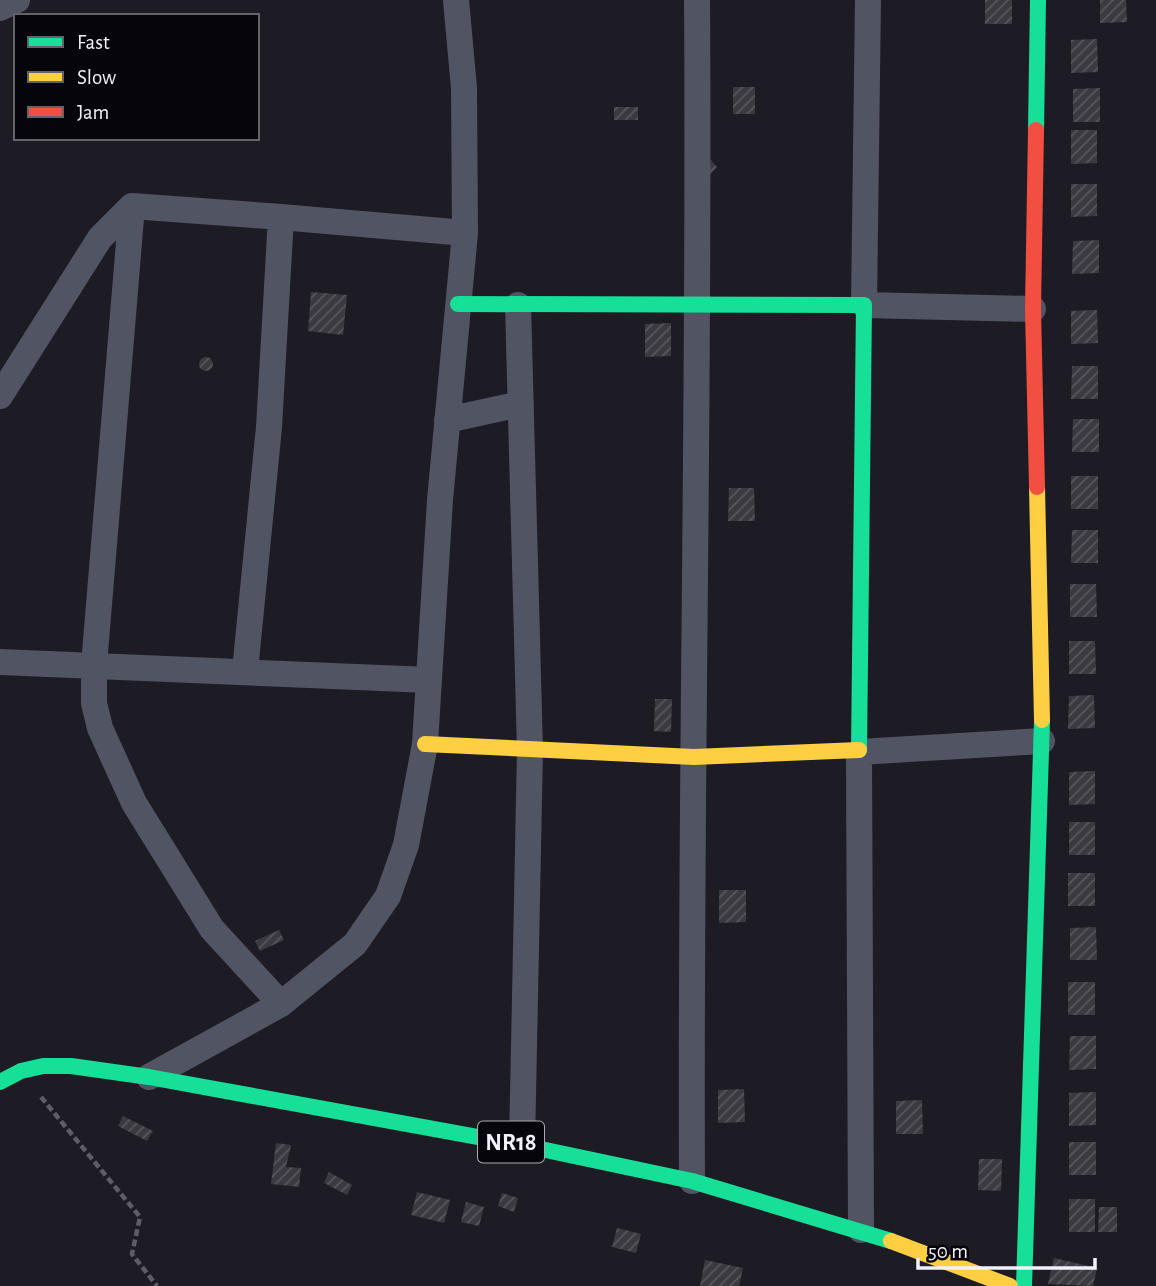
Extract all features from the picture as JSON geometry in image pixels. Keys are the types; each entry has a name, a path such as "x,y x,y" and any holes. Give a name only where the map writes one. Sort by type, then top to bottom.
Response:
{"street":[{"path":"0,8 17,0"},
{"path":"149,1077 281,1003 355,944 388,896 406,845 425,744 447,420 465,233 464,88 456,0"},
{"path":"692,1181 699,307 697,0"},
{"path":"861,1230 859,752 868,0"},
{"path":"1024,1286 1042,741 1033,309 1038,0"},
{"path":"0,396 100,238 132,206 465,233"},
{"path":"132,206 94,665 94,703 100,728 134,803 212,929 281,1003"},
{"path":"245,671 269,426 281,217"},
{"path":"458,304 699,307 864,305 1033,309"},
{"path":"518,305 530,750 522,1144"},
{"path":"447,420 520,404"},
{"path":"0,662 429,680"},
{"path":"425,744 694,757 859,752 1042,741"},
{"name":"NR18","path":"0,1082 21,1071 43,1066 71,1066 149,1077 522,1144 692,1181 861,1230 1010,1286"}],"path":[{"path":"21,1071 140,1217 132,1254 157,1286"}],"building":[{"path":"985,0 1012,0 1012,24 985,24"},
{"path":"1100,0 1126,0 1127,22 1100,23"},
{"path":"1097,39 1098,72 1071,73 1071,40"},
{"path":"733,87 755,87 755,114 733,114"},
{"path":"1100,88 1100,122 1073,122 1073,89"},
{"path":"614,107 638,107 638,120 614,120"},
{"path":"1071,130 1097,130 1097,163 1071,164"},
{"path":"711,160 717,167 708,177"},
{"path":"1071,184 1097,184 1097,216 1071,217"},
{"path":"1099,240 1099,273 1072,274 1073,241"},
{"path":"311,292 347,295 343,335 308,331"},
{"path":"1097,310 1098,343 1071,344 1071,311"},
{"path":"671,323 671,356 645,357 645,324"},
{"path":"206,357 211,359 211,369 206,371 201,369 199,364 201,359"},
{"path":"1072,366 1098,366 1098,399 1071,399"},
{"path":"1073,419 1099,419 1099,452 1072,452"},
{"path":"1071,476 1098,476 1098,509 1071,509"},
{"path":"729,488 754,488 755,521 728,521"},
{"path":"1072,530 1098,530 1098,563 1071,563"},
{"path":"1070,584 1096,584 1097,617 1070,617"},
{"path":"1069,641 1095,641 1096,674 1069,674"},
{"path":"1094,695 1095,728 1068,729 1069,696"},
{"path":"655,699 672,699 671,732 654,731"},
{"path":"1095,771 1095,804 1069,805 1069,772"},
{"path":"1069,822 1095,822 1095,855 1069,855"},
{"path":"1068,873 1095,873 1095,906 1068,906"},
{"path":"719,890 746,890 746,922 719,923"},
{"path":"1096,927 1097,960 1070,960 1070,928"},
{"path":"279,930 284,940 260,951 255,941"},
{"path":"1068,982 1095,982 1095,1015 1068,1015"},
{"path":"1070,1036 1096,1036 1096,1069 1069,1070"},
{"path":"744,1089 745,1122 718,1123 718,1090"},
{"path":"1096,1092 1096,1125 1069,1126 1069,1093"},
{"path":"922,1100 923,1134 896,1134 896,1101"},
{"path":"123,1116 153,1131 147,1141 118,1126"},
{"path":"1069,1142 1096,1142 1096,1175 1069,1175"},
{"path":"276,1143 291,1145 286,1167 301,1168 299,1187 271,1184"},
{"path":"979,1159 1002,1159 1001,1191 978,1190"},
{"path":"329,1172 352,1185 347,1195 324,1183"},
{"path":"417,1192 450,1200 444,1223 411,1215"},
{"path":"502,1193 518,1198 514,1212 498,1206"},
{"path":"1069,1199 1095,1199 1095,1232 1069,1232"},
{"path":"466,1202 484,1207 479,1226 461,1222"},
{"path":"1099,1207 1117,1207 1117,1232 1098,1232"},
{"path":"617,1228 641,1234 636,1253 612,1247"},
{"path":"1054,1258 1097,1268 1093,1286 1048,1284"},
{"path":"705,1260 743,1268 739,1286 700,1286"}],"traffic: fast":[{"path":"1036,130 1038,0"},
{"path":"458,304 864,305 859,750"},
{"path":"1024,1286 1042,720"},
{"path":"0,1082 21,1071 43,1066 71,1066 149,1077 522,1145 692,1181 891,1241"}],"traffic: slow":[{"path":"1037,487 1042,720"},
{"path":"425,744 694,757 859,750"},
{"path":"891,1241 1010,1286"}],"traffic: jam":[{"path":"1036,130 1033,309 1037,487"}]}
